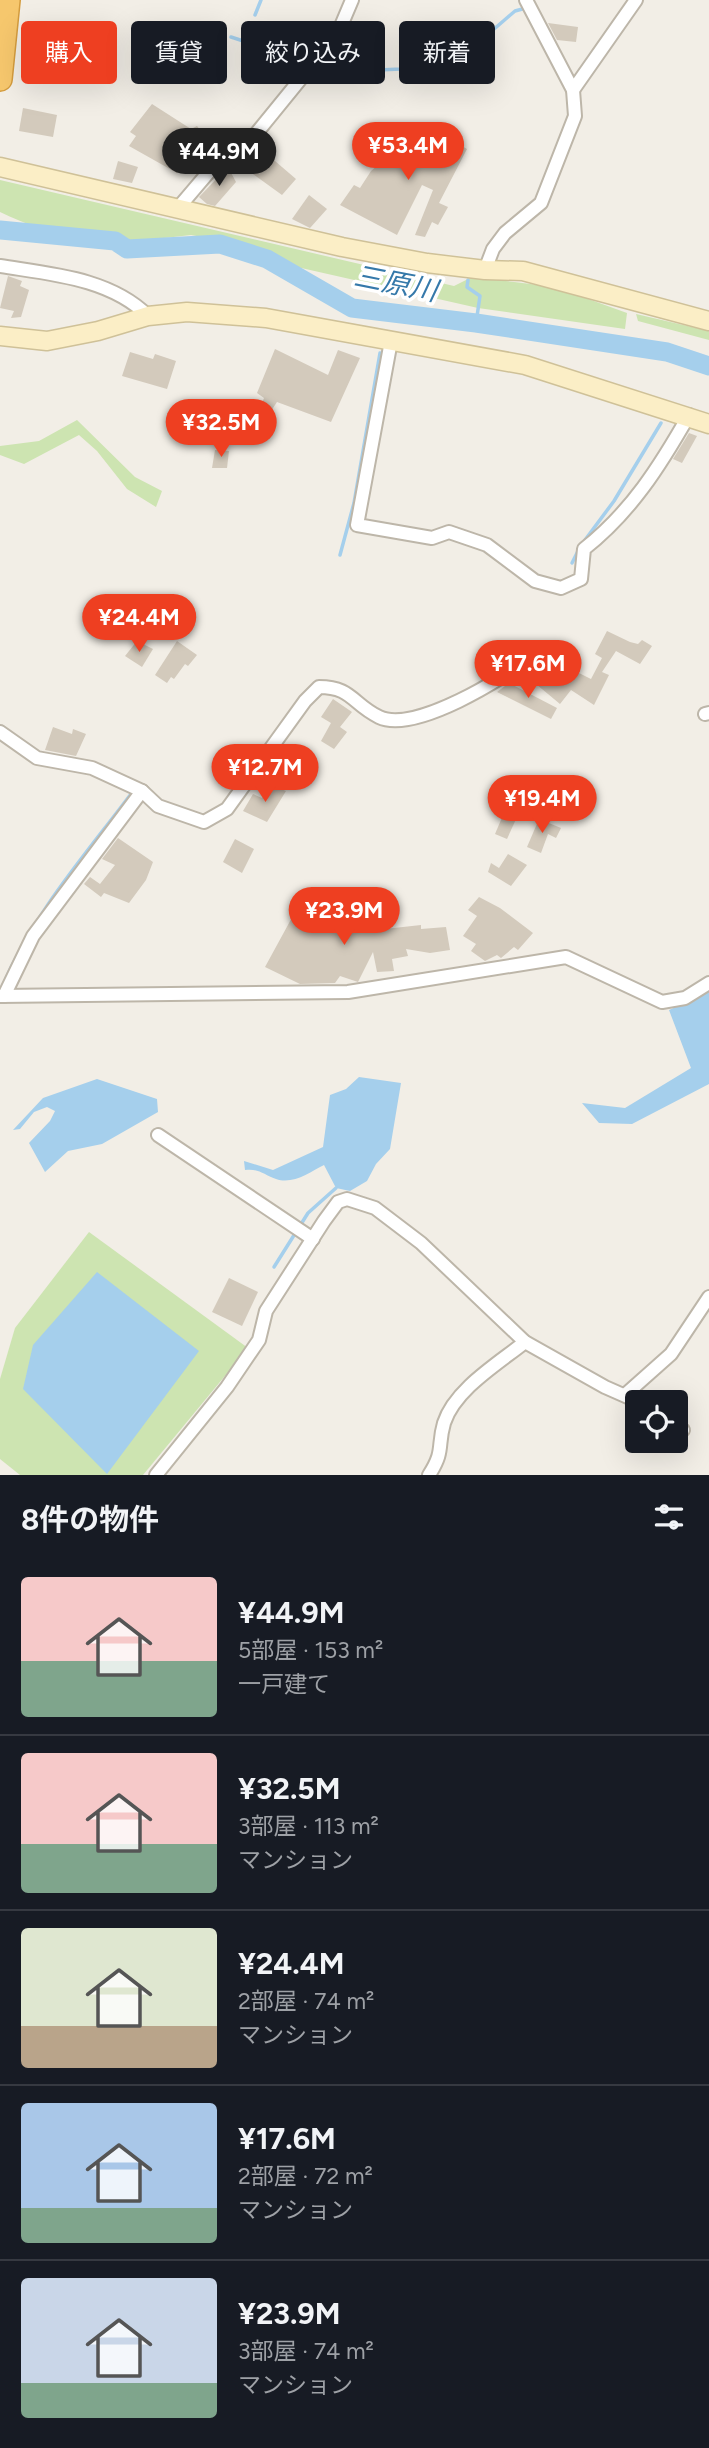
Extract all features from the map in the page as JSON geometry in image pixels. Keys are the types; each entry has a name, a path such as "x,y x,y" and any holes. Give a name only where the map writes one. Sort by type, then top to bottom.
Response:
{"highway":[{"path":"0,79 8,0"}],"street":[{"path":"179,207 213,167 255,135 338,33 352,0"},
{"path":"485,270 493,249 505,233 541,203 575,116 573,90 526,0"},
{"path":"573,90 636,0"},
{"path":"0,167 342,247 485,270 523,271 709,321"},
{"path":"0,266 102,285 135,303 148,316"},
{"path":"0,336 47,341 98,331 148,316 187,312 266,318 525,365 689,415 709,424"},
{"path":"391,341 357,525 432,538 449,532 486,545 535,581 561,588 581,579 584,548 610,528 652,480 689,415"},
{"path":"0,732 37,758 92,768 142,791 158,806 204,822 228,809 305,701 319,687 338,687 357,703 386,719 413,719 441,709 533,655"},
{"path":"142,791 33,936 2,996 348,992 566,957 662,1002 685,998 709,982"},
{"path":"158,1135 313,1239"},
{"path":"156,1475 240,1368 259,1340 266,1311 338,1202 347,1199 375,1208 421,1242 525,1342 605,1387 625,1394"},
{"path":"630,1390 671,1354 709,1297"},
{"path":"429,1475 440,1457 444,1423 454,1406 525,1342"}],"green space":[{"path":"0,180 454,286 472,277 555,287 627,313 625,329 478,308 288,265 224,241 191,235 129,242 112,238 63,235 0,212"},
{"path":"636,314 709,331 709,340 638,321"},
{"path":"77,420 135,477 162,491 156,507 127,489 97,451 79,435 24,464 0,455 0,446 39,441"},
{"path":"89,1232 248,1348 143,1475 20,1475 0,1459 0,1379 15,1328"}],"water":[{"path":"709,992 709,1084 632,1124 599,1123 582,1103 625,1108 691,1068 669,1010"},
{"path":"359,1077 401,1083 390,1149 376,1164 367,1181 350,1191 336,1188 324,1165 289,1180 245,1170 244,1161 273,1170 323,1147 330,1095 346,1089"},
{"path":"97,1079 157,1099 158,1112 102,1144 68,1151 45,1172 29,1143 50,1121 55,1111 47,1107 34,1112 20,1129 13,1130 43,1098"},
{"path":"97,1272 199,1351 107,1474 23,1389 33,1345"}],"building":[{"path":"548,23 578,27 576,42 557,40"},
{"path":"152,104 191,129 197,126 218,152 204,164 194,149 177,173 129,146 136,136 130,132"},
{"path":"23,108 57,115 53,137 19,131"},
{"path":"421,122 467,149 439,203 448,207 438,225 432,222 425,237 415,235 433,190 422,185 397,235 340,205 354,185 360,188 371,171 393,152 403,158"},
{"path":"263,140 266,142 261,149 296,179 282,195 235,161"},
{"path":"118,161 138,167 132,183 113,179"},
{"path":"228,167 236,182 215,206 207,204 199,197"},
{"path":"309,195 327,209 310,228 292,219"},
{"path":"8,276 22,281 20,286 29,290 21,317 11,318 14,311 0,308"},
{"path":"275,349 328,375 338,350 360,358 331,422 277,402 271,411 261,406 264,398 257,393"},
{"path":"130,352 153,359 155,354 176,361 167,389 122,376"},
{"path":"689,433 697,436 682,463 673,459"},
{"path":"215,450 229,451 227,468 212,468"},
{"path":"607,631 630,642 638,644 642,640 652,646 640,664 616,651 602,672 609,675 594,705 571,690 560,704 524,674 541,659 541,651 547,643 556,649 540,674 556,684 565,666 591,679 602,658 595,654"},
{"path":"137,641 153,649 142,667 125,656"},
{"path":"177,641 197,655 167,683 155,675"},
{"path":"509,683 557,708 551,719 497,692"},
{"path":"333,699 352,712 340,727 347,732 334,749 321,741 331,723 321,717"},
{"path":"53,727 72,734 73,729 86,734 76,756 45,750"},
{"path":"271,785 286,791 267,822 243,811 253,794 262,798"},
{"path":"509,801 522,806 507,839 495,834"},
{"path":"539,819 561,828 556,838 548,834 541,853 527,847"},
{"path":"118,838 153,862 146,880 129,903 104,893 101,897 84,884 90,877 100,884 115,865 102,859"},
{"path":"235,839 254,849 242,873 223,862"},
{"path":"508,854 527,865 511,886 488,872 491,863 499,868"},
{"path":"479,897 500,908 533,933 518,950 514,947 501,958 497,955 485,961 471,951 476,944 463,936 477,916 468,910"},
{"path":"301,901 367,931 421,925 421,929 446,927 450,950 430,953 406,949 408,956 392,959 394,971 377,972 373,952 358,982 340,976 335,983 300,984 265,967"},
{"path":"229,1278 258,1292 242,1326 212,1312"}],"waterway":[{"path":"255,15 261,0"},
{"path":"385,70 401,69 486,36 515,11 526,8"},
{"path":"231,37 241,40"},
{"name":"三原川","path":"0,230 115,241 127,249 220,244 267,259 352,308 476,323 667,352 709,366"},
{"path":"468,280 467,287 480,296 476,323"},
{"path":"340,555 354,503 380,353"},
{"path":"585,540 614,501 661,423"},
{"path":"572,563 579,549"},
{"path":"3,985 46,908 134,790"},
{"path":"274,1267 308,1213 336,1188"}]}
